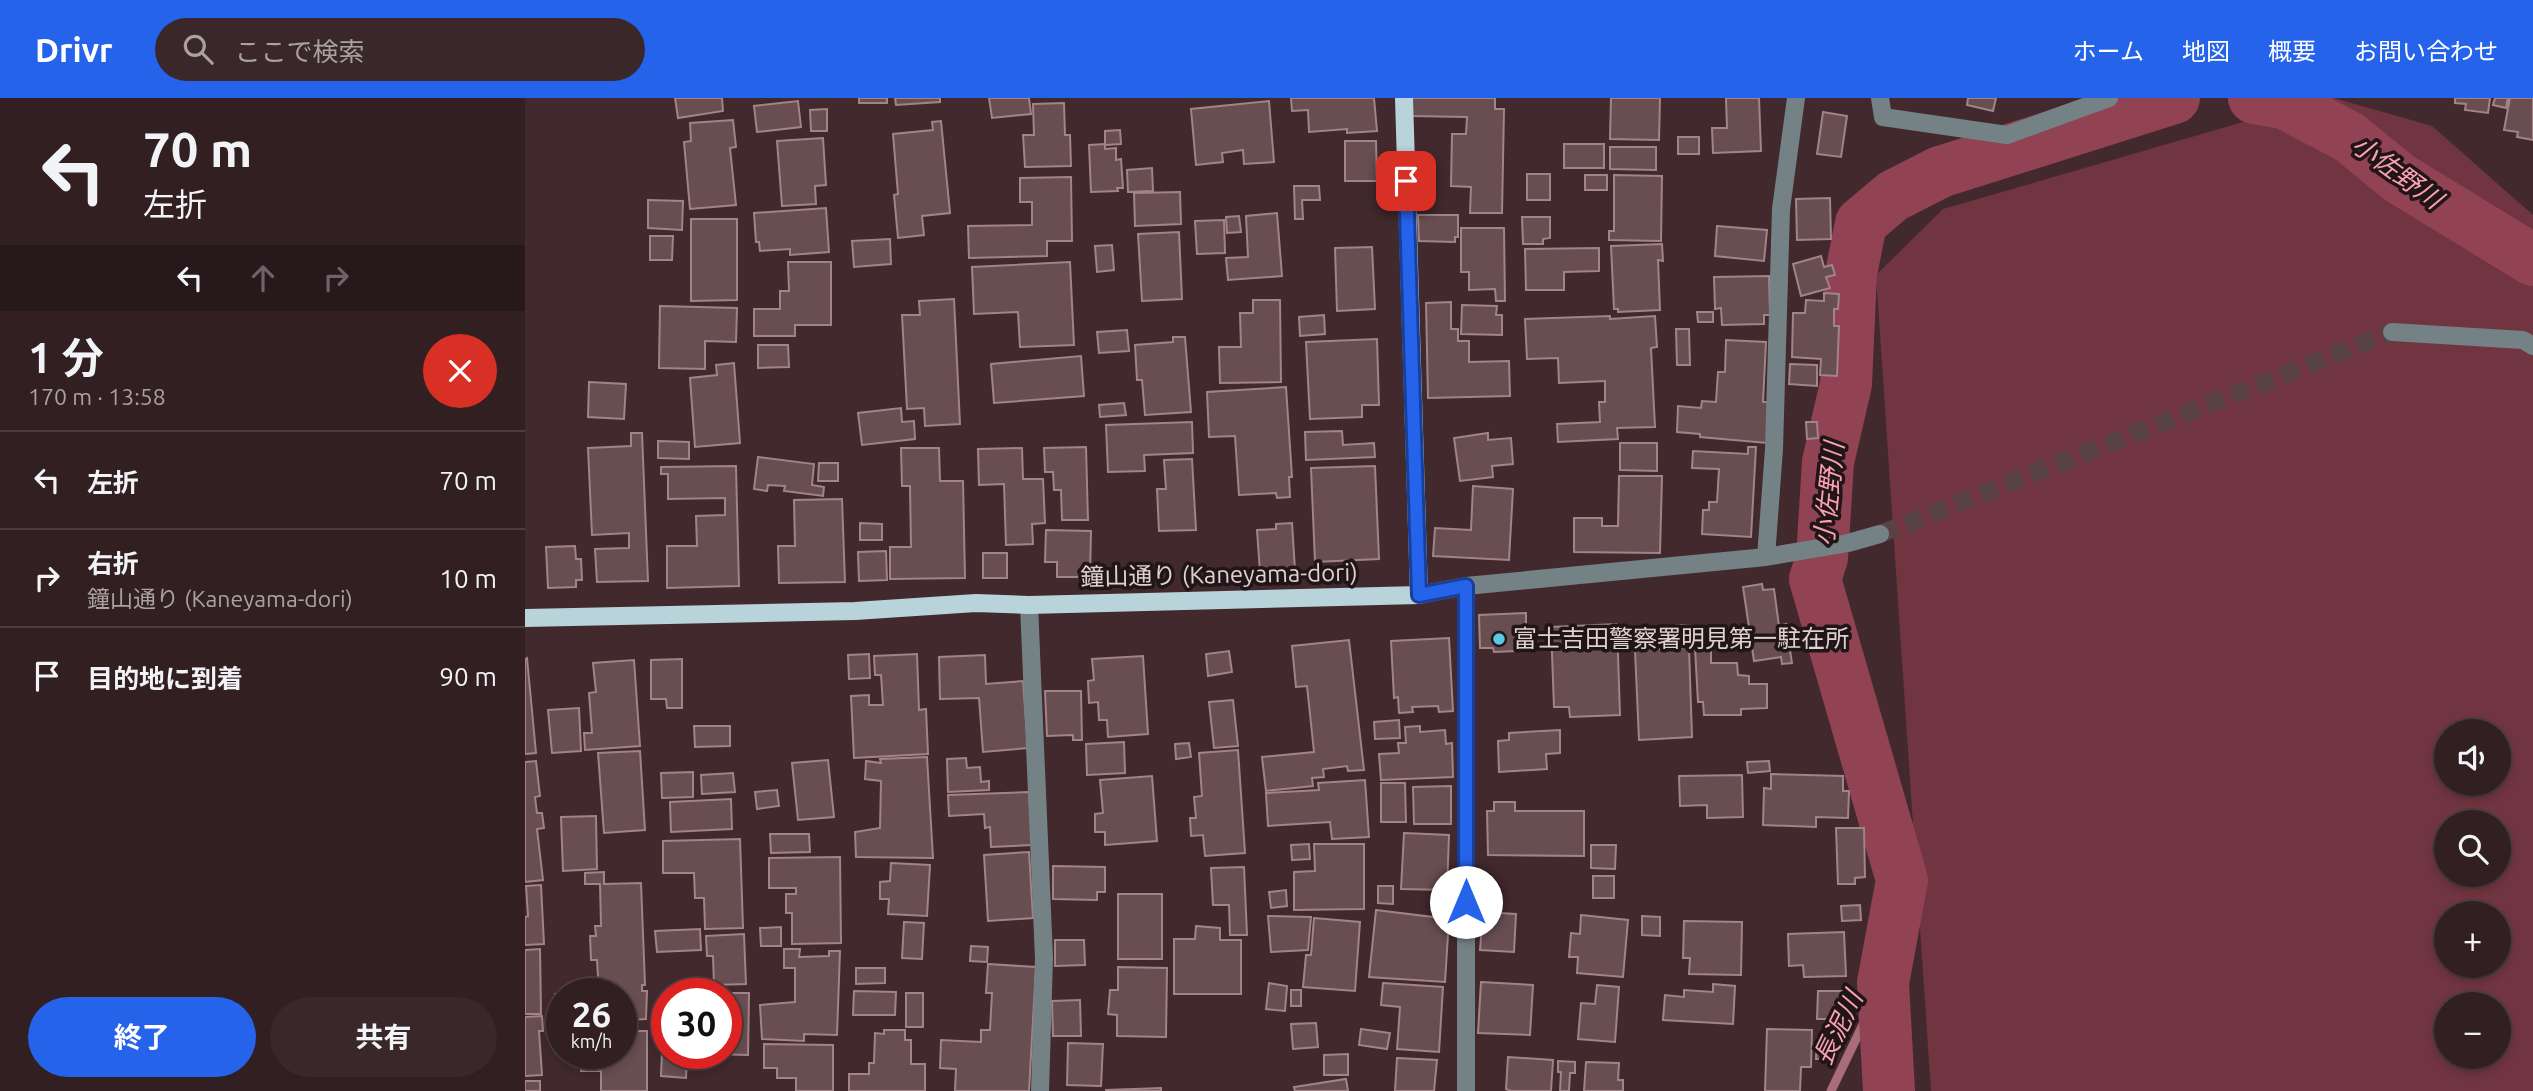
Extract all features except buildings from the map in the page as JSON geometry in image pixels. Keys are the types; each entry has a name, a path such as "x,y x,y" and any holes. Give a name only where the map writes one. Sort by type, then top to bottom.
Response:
{"main road":[{"path":"1403,98 1419,595"},
{"name":"鐘山通り (Kaneyama-dori)","path":"525,618 855,611 976,603 1029,605 1419,595"}],"street":[{"path":"1766,557 1774,449 1781,209 1796,98"},
{"path":"1881,98 1883,117 2007,135 2109,98"},
{"path":"2392,332 2523,340 2533,346"},
{"path":"1419,595 1466,586 1766,557 1848,543 1880,534"},
{"path":"1466,586 1466,1091"},
{"path":"1029,605 1044,958 1040,1091"}],"shaded area":[{"path":"2326,98 2432,126 2533,215 2533,1091 1931,1091 1876,275 1943,209"}],"waterway":[{"name":"小佐野川","path":"1889,1091 1883,983 1902,880 1815,579 1822,558 1828,462 1846,384 1851,274 1861,223 1893,196 1940,172 2174,98"},
{"name":"小佐野川","path":"2254,98 2284,103 2349,137 2399,178 2533,260"},
{"name":"長泥川","path":"1831,1091 1883,983"}],"tunnel":[{"path":"1880,534 2392,332"}],"place":[{"name":"富士吉田警察署明見第一駐在所","path":"1499,639"}],"route":[{"path":"1406,181 1419,595 1466,586 1466,902"}]}
